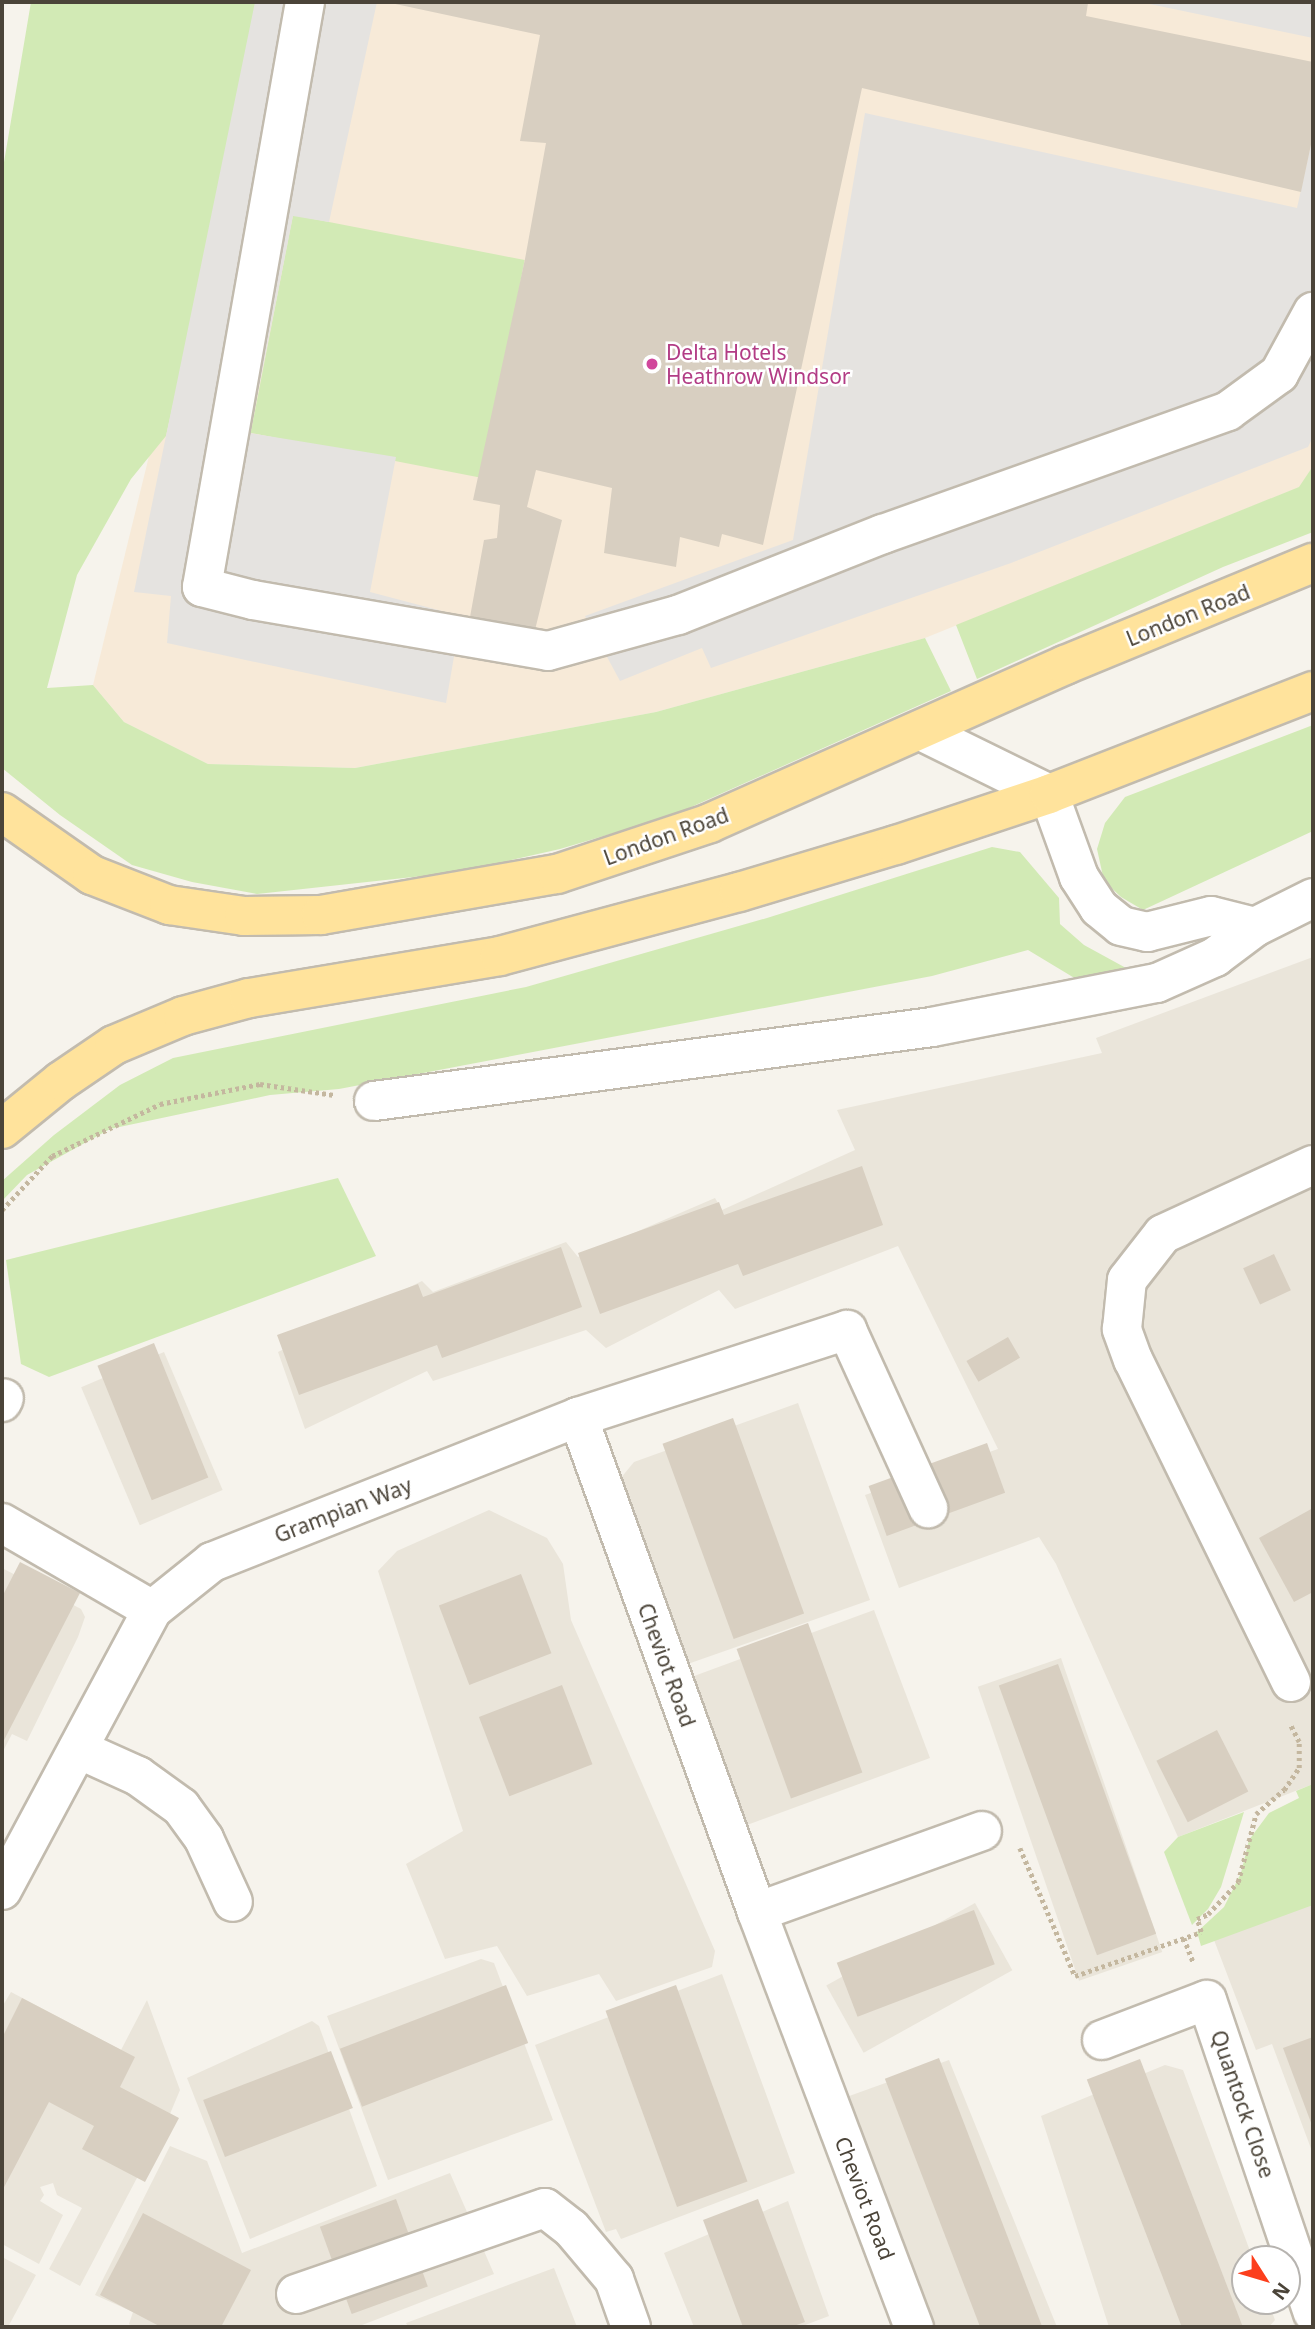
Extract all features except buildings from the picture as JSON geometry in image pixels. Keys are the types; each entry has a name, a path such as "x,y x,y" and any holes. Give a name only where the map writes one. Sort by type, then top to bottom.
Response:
{"main road":[{"name":"London Road","path":"2,812 92,875 169,905 244,916 321,915 557,874 710,823 922,731 1065,665 1308,568"},
{"path":"2,1129 61,1081 114,1045 183,1016 250,998 500,956 739,892 896,845 1049,794 1313,691"}],"street":[{"path":"304,2 202,587 253,600 548,650 678,615 883,534 1228,411 1279,374 1313,312"},
{"path":"922,731 1049,794 1079,877 1099,908 1121,926 1147,932 1211,916 1255,927"},
{"path":"374,1101 510,1086 932,1027 1157,983 1215,957 1255,927 1313,898"},
{"path":"1291,1682 1133,1360 1122,1329 1126,1280 1163,1234 1313,1165"},
{"name":"Grampian Way","path":"2,1890 152,1610 212,1562 578,1418 847,1330 928,1508"},
{"name":"Cheviot Road","path":"578,1418 757,1912 914,2327"},
{"path":"2,1523 152,1610"},
{"path":"78,1749 138,1776 181,1807 204,1839 233,1902"},
{"path":"757,1912 982,1832"},
{"name":"Quantock Close","path":"1102,2040 1206,2000 1313,2313"},
{"path":"296,2294 545,2208 571,2228 614,2279 631,2327"}],"path":[{"path":"982,1832 1009,1821 1075,1976 1201,1932 1197,1919 1208,1914 1238,1882 1256,1814 1284,1790 1299,1768 1299,1742 1288,1721 1291,1682"}],"shaded area":[{"path":"255,2 377,2 329,222 293,216 250,433 396,457 370,592 461,616 446,703 167,643 171,596 134,592"},
{"path":"260,2 1313,2 1313,466 1300,487 925,638 656,712 355,768 208,764 124,722 93,685"},
{"path":"1140,2 1313,2 1313,38"},
{"path":"865,113 1297,208 1313,135 1313,437 1308,447 1011,563 711,668 702,648 620,681 585,616 793,540"},
{"path":"1313,957 1313,1784 1178,1837 1056,1564 1039,1537 899,1588 865,1495 998,1449 898,1246 735,1309 719,1290 606,1348 586,1330 433,1381 427,1371 305,1429 278,1352 422,1281 433,1292 566,1242 578,1257 715,1198 722,1210 855,1150 837,1110 1102,1053 1096,1038"},
{"path":"164,1352 223,1490 140,1525 81,1387"},
{"path":"798,1403 870,1600 682,1666 620,1479 634,1462"},
{"path":"489,1510 547,1538 563,1564 571,1620 715,1951 712,1967 616,2001 599,1974 527,1996 497,1946 445,1959 406,1864 463,1831 378,1571 397,1551"},
{"path":"2,1568 81,1609 85,1617 78,1637 27,1741 12,1734 2,1753"},
{"path":"874,1610 930,1758 747,1825 713,1752 686,1679"},
{"path":"1061,1658 1162,1952 1079,1981 978,1687"},
{"path":"975,1903 1012,1970 864,2053 826,1985"},
{"path":"1313,1904 1313,2154 1272,2044 1256,2050 1214,1940"},
{"path":"481,1959 494,1963 553,2120 388,2180 327,2016"},
{"path":"722,1974 795,2173 621,2239 616,2229 606,2232 535,2045"},
{"path":"11,1992 121,2050 147,2000 180,2090 167,2121 80,2286 49,2269 82,2208 57,2195 53,2183 40,2187 44,2195 40,2201 63,2215 39,2264 2,2244 2,2007"},
{"path":"312,2021 319,2026 377,2186 250,2239 187,2078"},
{"path":"949,2060 1057,2327 927,2327 841,2099"},
{"path":"1165,2065 1183,2070 1248,2245 1231,2245 1231,2315 1273,2315 1275,2320 1269,2327 1109,2327 1041,2116"},
{"path":"170,2146 207,2161 242,2253 450,2173 494,2274 357,2327 134,2327 129,2324 133,2312 95,2295"},
{"path":"788,2201 829,2316 800,2327 694,2327 664,2253"},
{"path":"2,2257 36,2275 8,2327 2,2327"},
{"path":"554,2268 577,2327 408,2327 406,2323"}],"green space":[{"path":"31,2 263,2 166,436 131,479 77,575 47,688 93,685 124,722 208,764 355,768 656,712 925,638 951,691 671,816 560,849 459,872 257,894 192,882 132,865 60,815 2,768 2,174"},
{"path":"293,215 525,260 482,478 251,433"},
{"path":"1313,466 1313,532 1223,567 977,679 956,625 1299,487"},
{"path":"1313,725 1313,831 1143,910 1121,897 1104,881 1097,849 1105,823 1125,797"},
{"path":"992,847 1020,852 1059,898 1060,924 1084,945 1126,968 1153,971 1091,988 1028,950 932,976 339,1089 270,1095 110,1129 27,1175 2,1201 2,1181 54,1135 120,1085 173,1058 526,987 767,918"},
{"path":"338,1178 376,1256 49,1377 21,1364 6,1260"},
{"path":"1313,1784 1313,1905 1201,1946 1197,1932 1224,1907 1241,1873 1249,1840 1269,1813 1299,1798 1296,1791"},
{"path":"1244,1812 1221,1887 1208,1909 1192,1925 1164,1852 1178,1837"}],"place":[{"name":"Delta Hotels Heathrow Windsor","path":"652,364"}]}
